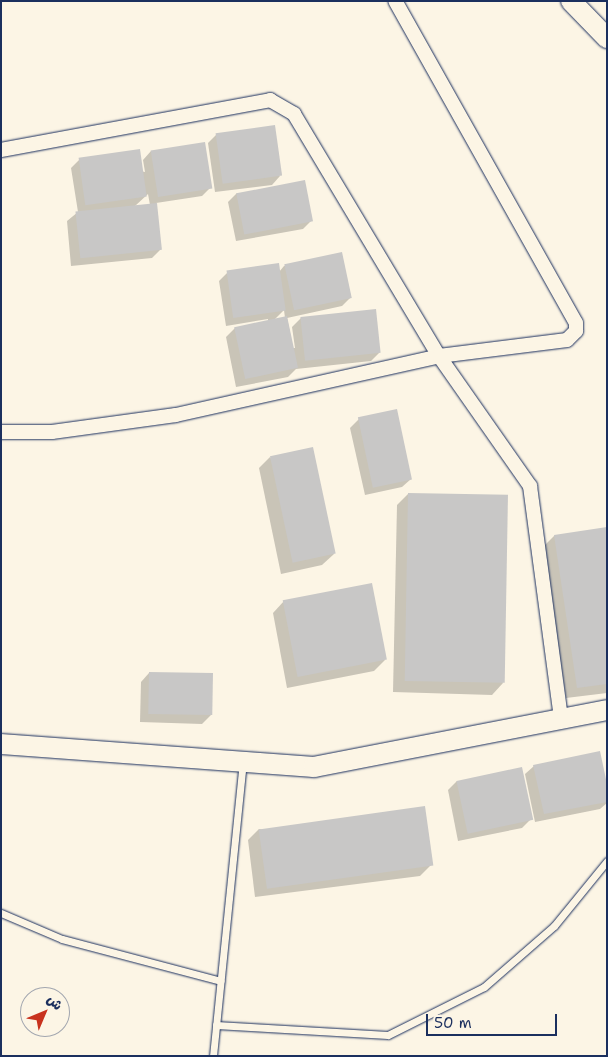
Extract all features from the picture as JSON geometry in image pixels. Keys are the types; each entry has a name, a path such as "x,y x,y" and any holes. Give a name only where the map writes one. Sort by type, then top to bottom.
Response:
{"street":[{"path":"1,432 52,432 176,415 439,356 567,340 576,331 576,323 395,1"},
{"path":"571,1 607,38"},
{"path":"1,150 270,100 294,114 439,356 530,486 561,718"},
{"path":"1,744 314,767 607,710"}],"lane":[{"path":"213,1056 243,762"},
{"path":"216,1025 388,1035 484,987 554,926 607,860"},
{"path":"1,913 62,939 221,981"}],"building":[{"path":"275,125 282,176 223,184 216,133"},
{"path":"205,142 212,188 158,197 151,151"},
{"path":"140,149 147,197 85,205 79,158"},
{"path":"305,180 313,221 244,235 236,193"},
{"path":"157,203 162,250 80,258 75,212"},
{"path":"342,252 352,298 294,310 284,264"},
{"path":"279,263 286,311 233,318 227,270"},
{"path":"376,309 381,353 305,361 300,317"},
{"path":"287,316 298,368 245,379 234,327"},
{"path":"397,409 412,479 373,488 358,417"},
{"path":"313,447 336,554 293,563 270,456"},
{"path":"408,493 508,495 505,683 405,681"},
{"path":"607,527 607,684 577,688 554,535"},
{"path":"372,583 387,660 298,677 283,600"},
{"path":"149,672 213,673 212,715 148,714"},
{"path":"600,751 607,784 607,802 544,814 533,765"},
{"path":"522,767 533,820 468,834 456,781"},
{"path":"425,806 433,865 267,889 259,829"}]}
